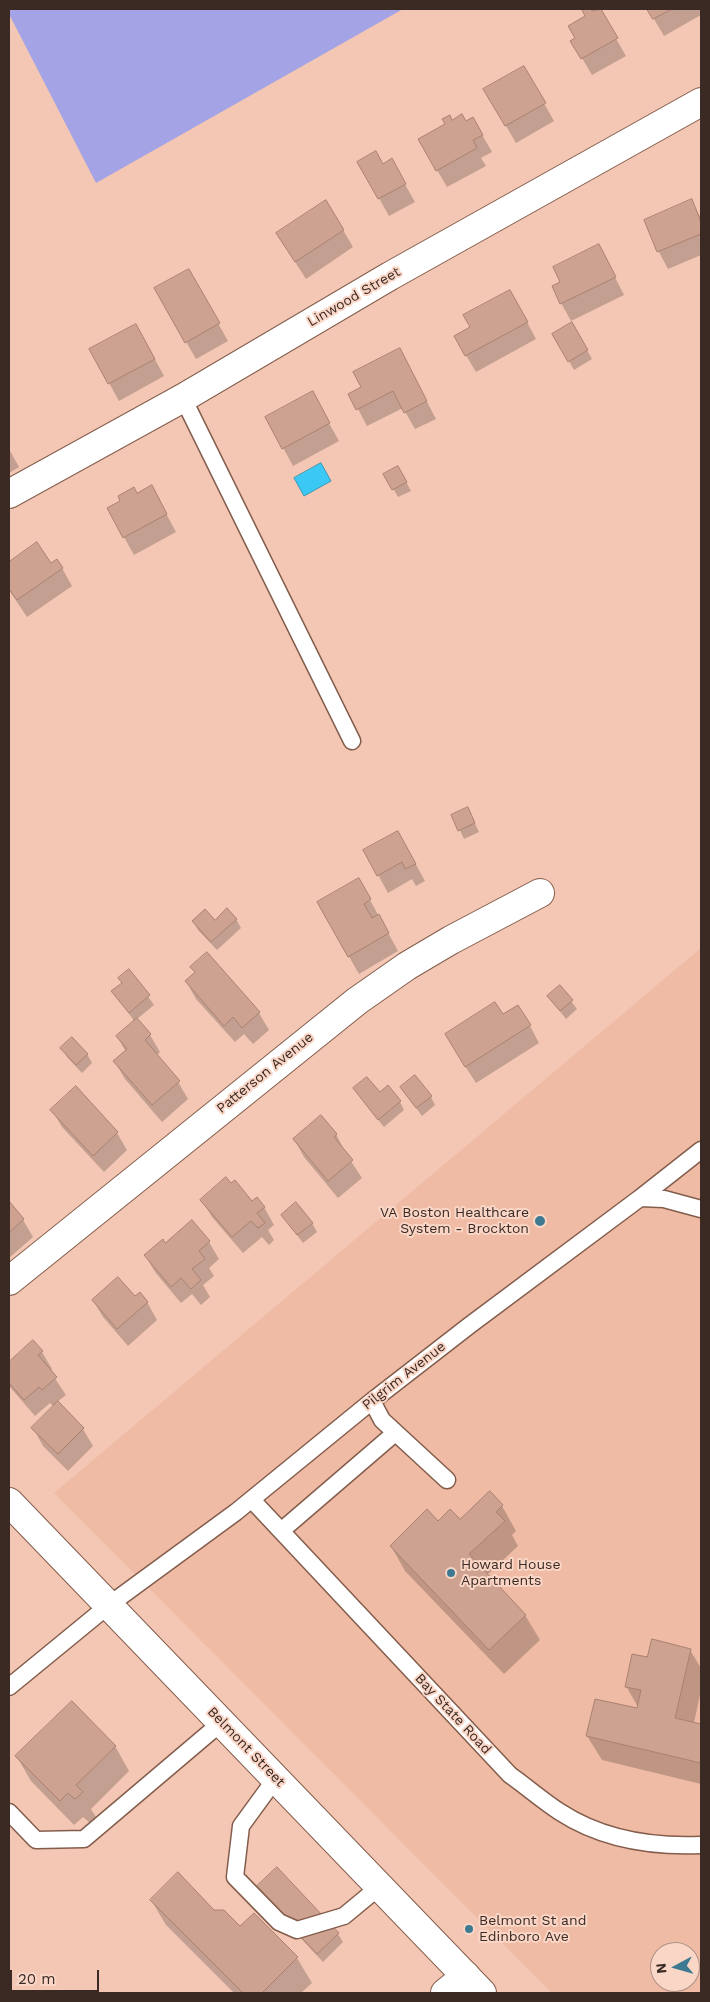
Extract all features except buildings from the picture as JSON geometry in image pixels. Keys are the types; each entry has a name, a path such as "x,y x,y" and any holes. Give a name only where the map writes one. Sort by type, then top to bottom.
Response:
{"street":[{"name":"Linwood Street","path":"9,494 183,398 390,276 701,102"},
{"name":"Patterson Avenue","path":"9,1281 357,1000 407,966 443,945 540,894"},
{"name":"Belmont Street","path":"9,1502 474,1984"},
{"path":"445,1993 474,1984"}],"lane":[{"path":"183,398 352,740"},
{"name":"Pilgrim Avenue","path":"9,1687 109,1605 252,1500 372,1401 701,1150"},
{"path":"640,1198 664,1199 701,1209"},
{"path":"372,1401 382,1420 447,1480"},
{"path":"281,1531 395,1433"},
{"name":"Bay State Road","path":"252,1500 510,1775 561,1812 601,1833 656,1844 701,1846"},
{"path":"9,1812 36,1840 84,1838 222,1722"},
{"path":"276,1778 241,1826 235,1877 279,1922 297,1930 344,1916 379,1887"}],"shaded area":[{"path":"9,9 403,9 96,183 9,14"},
{"path":"321,463 331,481 304,496 294,478"},
{"name":"VA Boston Healthcare System - Brockton","path":"701,948 701,1993 552,1993 54,1493"}],"place":[{"name":"VA Boston Healthcare System - Brockton","path":"540,1221"},
{"name":"Howard House Apartments","path":"451,1573"},
{"name":"Belmont St and Edinboro Ave","path":"469,1929"}]}
